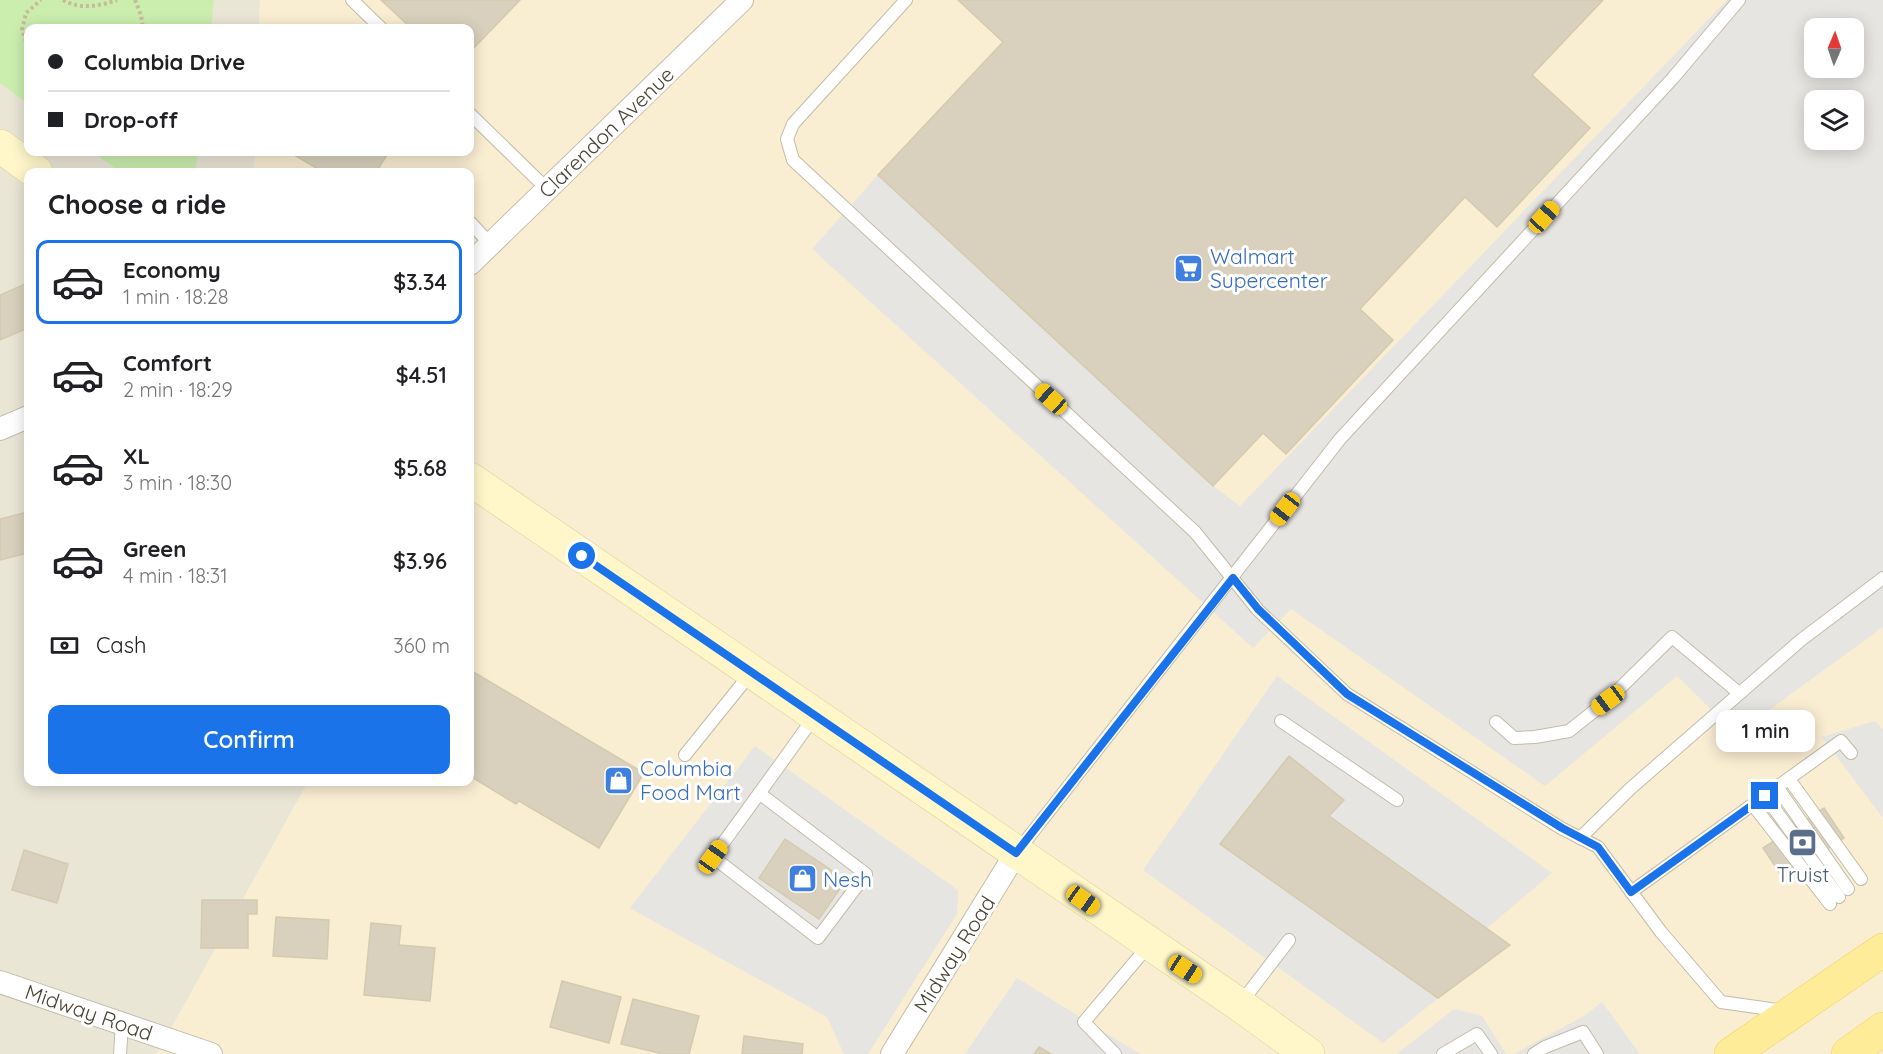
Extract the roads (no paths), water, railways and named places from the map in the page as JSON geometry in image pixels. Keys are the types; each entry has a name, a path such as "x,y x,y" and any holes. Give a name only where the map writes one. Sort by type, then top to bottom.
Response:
{"main road":[{"path":"0,146 30,168"},
{"path":"474,482 1240,1005 1299,1051"},
{"path":"1731,1054 1883,950"},
{"path":"1848,1054 1883,1029"}],"street":[{"name":"Clarendon Avenue","path":"474,260 742,0"},
{"path":"0,429 24,419"},
{"name":"Midway Road","path":"892,1054 1016,853"},
{"name":"Midway Road","path":"0,982 211,1054"}],"lane":[{"path":"352,0 377,24"},
{"path":"906,0 793,124 787,140 793,160 1195,532 1258,609 1347,694 1523,804 1598,847 1661,932 1721,1002 1792,1012"},
{"path":"1016,853 1340,439 1673,78 1739,0"},
{"path":"474,118 547,189"},
{"path":"474,226 490,244"},
{"path":"1580,838 1632,788 1739,693 1801,640 1883,578"},
{"path":"1496,722 1514,738 1569,731 1608,700 1672,637 1739,693"},
{"path":"686,755 752,672"},
{"path":"759,794 866,874 818,938 713,857 815,716"},
{"path":"1281,721 1397,800"},
{"path":"1631,892 1841,741 1851,753"},
{"path":"1789,779 1862,879"},
{"path":"1777,787 1839,896"},
{"path":"1765,796 1839,896"},
{"path":"1753,805 1839,896"},
{"path":"1240,1005 1289,940"},
{"path":"1115,1054 1084,1022 1149,945"},
{"path":"120,1054 122,1023"},
{"path":"1534,1054 1545,1047 1583,1032 1597,1054"},
{"path":"1443,1054 1477,1034 1491,1054"}],"place":[{"name":"Walmart Supercenter","path":"1189,268"},
{"name":"Columbia Food Mart","path":"619,780"},
{"name":"Truist","path":"1803,843"},
{"name":"Nesh","path":"802,879"}]}
